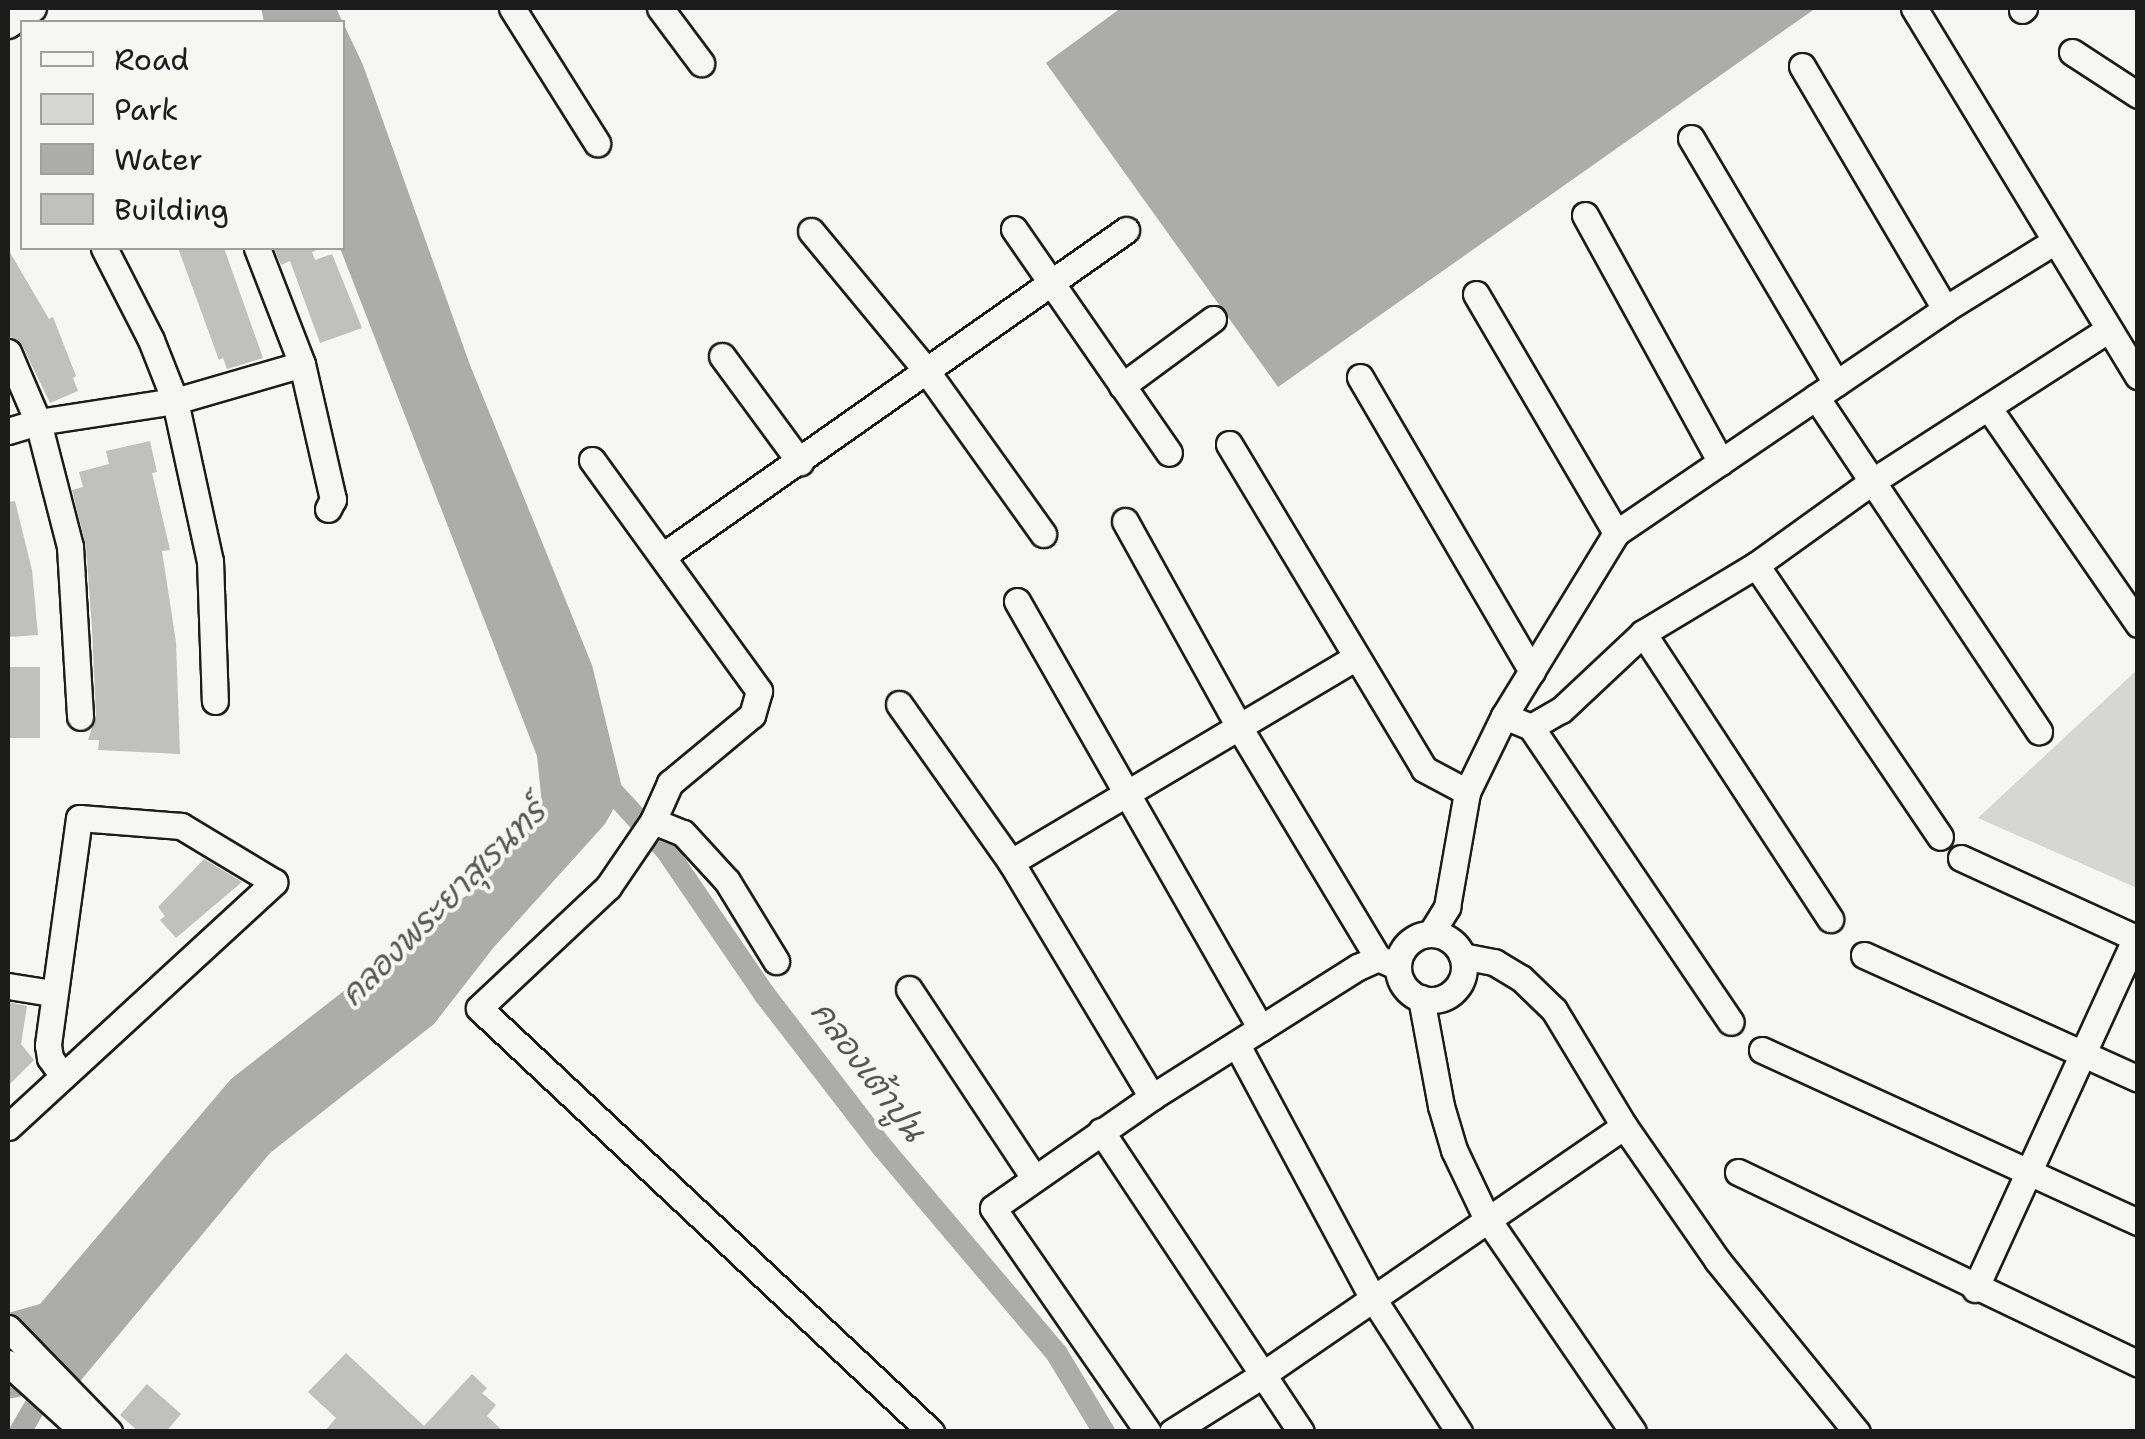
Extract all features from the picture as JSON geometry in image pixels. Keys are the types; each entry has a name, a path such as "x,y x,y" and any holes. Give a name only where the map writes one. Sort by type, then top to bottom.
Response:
{"street":[{"path":"8,25 33,8"},
{"path":"512,8 597,143"},
{"path":"660,8 701,63"},
{"path":"1914,8 2138,376"},
{"path":"2072,52 2138,95"},
{"path":"1802,66 1945,308"},
{"path":"1691,138 1873,481 2040,732"},
{"path":"1585,215 1721,462"},
{"path":"1014,229 1170,453"},
{"path":"664,555 1126,230"},
{"path":"811,231 925,370 1043,534"},
{"path":"1431,934 1447,907 1466,792 1504,716 1616,533 1945,308 2055,241"},
{"path":"105,250 151,340 174,401 210,561 215,701"},
{"path":"258,250 302,364 333,500 328,509"},
{"path":"1476,294 1616,533"},
{"path":"1122,386 1213,319"},
{"path":"1531,727 1561,710 1643,634 1756,565 1873,481 2107,330"},
{"path":"8,352 38,422 70,547 80,717"},
{"path":"722,356 800,462"},
{"path":"8,431 38,422 174,401 302,364"},
{"path":"1360,377 1532,671"},
{"path":"1988,407 2138,624"},
{"path":"1228,444 1424,769 1466,792"},
{"path":"592,460 759,690 752,715 670,783 647,830 608,888 479,1008 931,1432"},
{"path":"1125,521 1240,727 1388,962 1404,986 1421,998 1451,994 1463,977 1462,956 1450,940 1431,934 1412,940 1388,962 1261,1028 1152,1097 1032,1176 993,1208 1148,1432"},
{"path":"1756,565 1940,837"},
{"path":"1017,602 1124,795 1261,1028"},
{"path":"1643,634 1830,919"},
{"path":"1012,862 1356,658"},
{"path":"899,704 1012,862 1152,1097"},
{"path":"1504,716 1531,727 1731,1022"},
{"path":"8,1126 63,1076 274,882 224,848 181,826 80,818 52,993 48,1045 50,1058 63,1076"},
{"path":"647,830 683,833 727,882 776,961"},
{"path":"1961,858 2137,939 1975,1288"},
{"path":"1864,954 2138,1079"},
{"path":"1462,956 1494,962 1521,978 1554,1010 1624,1126 1716,1260 1857,1432"},
{"path":"8,986 52,993"},
{"path":"908,988 1032,1176"},
{"path":"1421,998 1445,1120 1486,1217 1633,1432"},
{"path":"1237,1045 1372,1298 1459,1432"},
{"path":"1762,1050 2138,1222"},
{"path":"1172,1432 1262,1375 1486,1217 1624,1126"},
{"path":"1102,1131 1301,1432"},
{"path":"1738,1172 2138,1364"},
{"path":"8,1328 84,1432"},
{"path":"8,1362 66,1406 109,1432"},
{"path":"42,1432 66,1406"}],"green space":[{"path":"2137,670 2137,888 1978,818"}],"water":[{"path":"261,8 336,8 342,20 264,20"},
{"path":"1121,8 1816,8 1278,387 1046,63"},
{"path":"345,27 363,65 470,365 592,665 623,792 605,824 494,947 434,1024 270,1153 77,1385 8,1399 8,1313 40,1304 231,1079 477,887 542,804 537,756 341,250 345,250"}],"building":[{"path":"8,249 49,319 53,317 76,376 73,378 78,391 50,403 22,345 8,335"},
{"path":"179,250 225,250 263,358 227,369 223,358 219,360"},
{"path":"275,250 317,250 312,252 315,260 332,254 362,328 320,343 290,261 281,265"},
{"path":"150,441 157,472 152,473 170,550 162,551 176,642 180,754 98,750 99,740 88,740 96,716 92,628 86,546 72,490 83,487 79,472 109,464 106,451"},
{"path":"15,501 32,570 38,635 8,637 8,502"},
{"path":"8,667 40,667 40,738 8,738"},
{"path":"204,859 242,882 176,938 160,920 165,916 158,907"},
{"path":"8,1002 27,1006 21,1044 34,1060 8,1086"},
{"path":"346,1353 424,1426 472,1374 487,1388 482,1393 496,1405 487,1416 504,1432 324,1432 336,1418 308,1392"},
{"path":"147,1384 181,1414 166,1432 139,1432 120,1415"}],"waterway":[{"name":"คลองเต้าปูน","path":"600,778 666,850 765,995 883,1148 1057,1354 1104,1432"},
{"path":"20,1432 51,1379"}],"water label":[{"name":"คลองพระยาสุเรนทร์","path":"443,903"}]}
